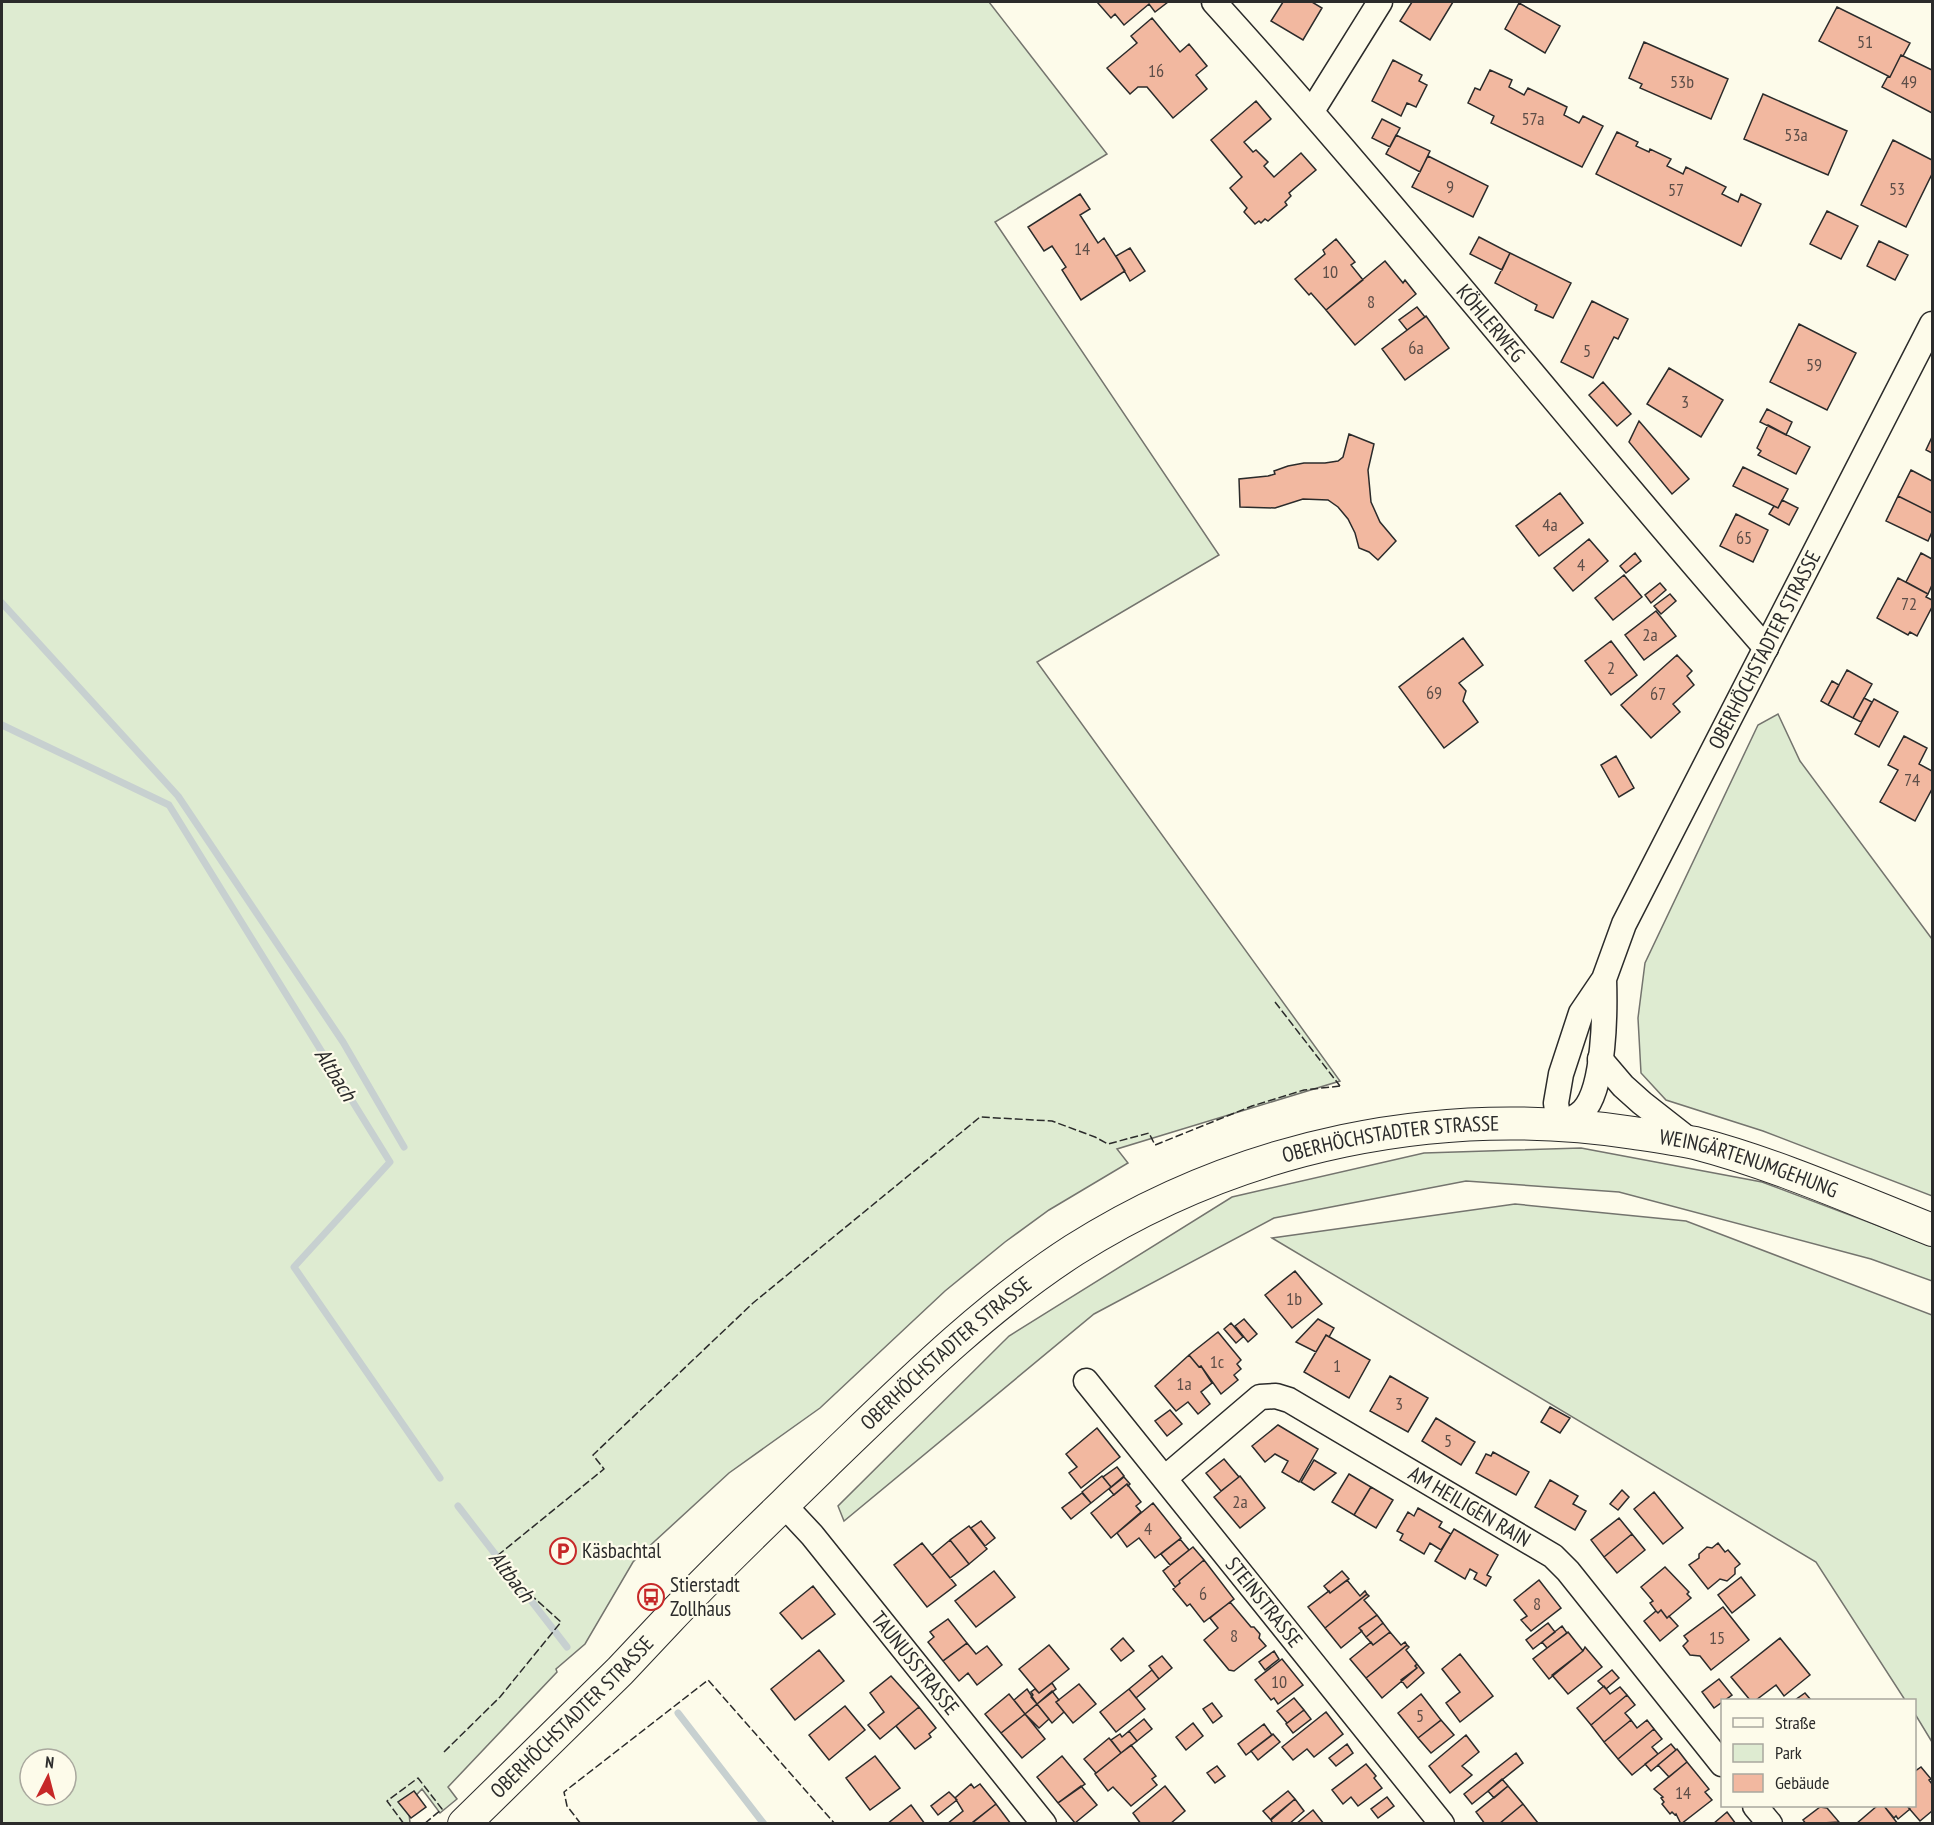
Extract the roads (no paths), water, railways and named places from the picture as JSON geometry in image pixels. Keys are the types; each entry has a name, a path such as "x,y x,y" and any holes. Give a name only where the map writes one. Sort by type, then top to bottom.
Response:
{"main road":[{"name":"OBERHÖCHSTADTER STRASSE","path":"464,1824 624,1667 783,1504 892,1399 947,1348 1000,1305 1043,1271 1077,1249 1125,1220 1175,1195 1227,1173 1281,1156 1380,1133 1446,1125 1503,1122 1559,1124"},
{"name":"WEINGÄRTENUMGEHUNG","path":"1559,1124 1610,1129 1693,1143 1766,1165 1932,1230"}],"street":[{"name":"KÖHLERWEG","path":"1214,2 1312,111 1766,648"},
{"path":"1312,111 1380,2"},
{"name":"OBERHÖCHSTADTER STRASSE","path":"1604,979 1605,1018 1596,1084 1585,1109 1572,1120 1559,1124 1556,1103 1562,1074 1581,1013 1604,979 1624,924 1766,648 1925,358 1932,324"},
{"path":"1600,1059 1623,1086 1693,1143"},
{"name":"STEINSTRASSE","path":"1086,1381 1442,1824"},
{"name":"AM HEILIGEN RAIN","path":"1165,1478 1260,1397 1276,1396 1289,1400 1553,1557 1568,1571 1721,1763"},
{"name":"TAUNUSSTRASSE","path":"783,1504 812,1535 1044,1824"},
{"path":"1756,1807 1770,1824"}],"waterway":[{"path":"2,603 178,796 343,1042 404,1147"},
{"name":"Altbach","path":"2,725 169,805 390,1162 294,1267 440,1478"},
{"name":"Altbach","path":"458,1506 567,1647"},
{"name":"Altbach","path":"678,1713 764,1824"}],"place":[{"name":"Käsbachtal","path":"563,1551"},
{"name":"Stierstadt Zollhaus","path":"651,1597"}]}
